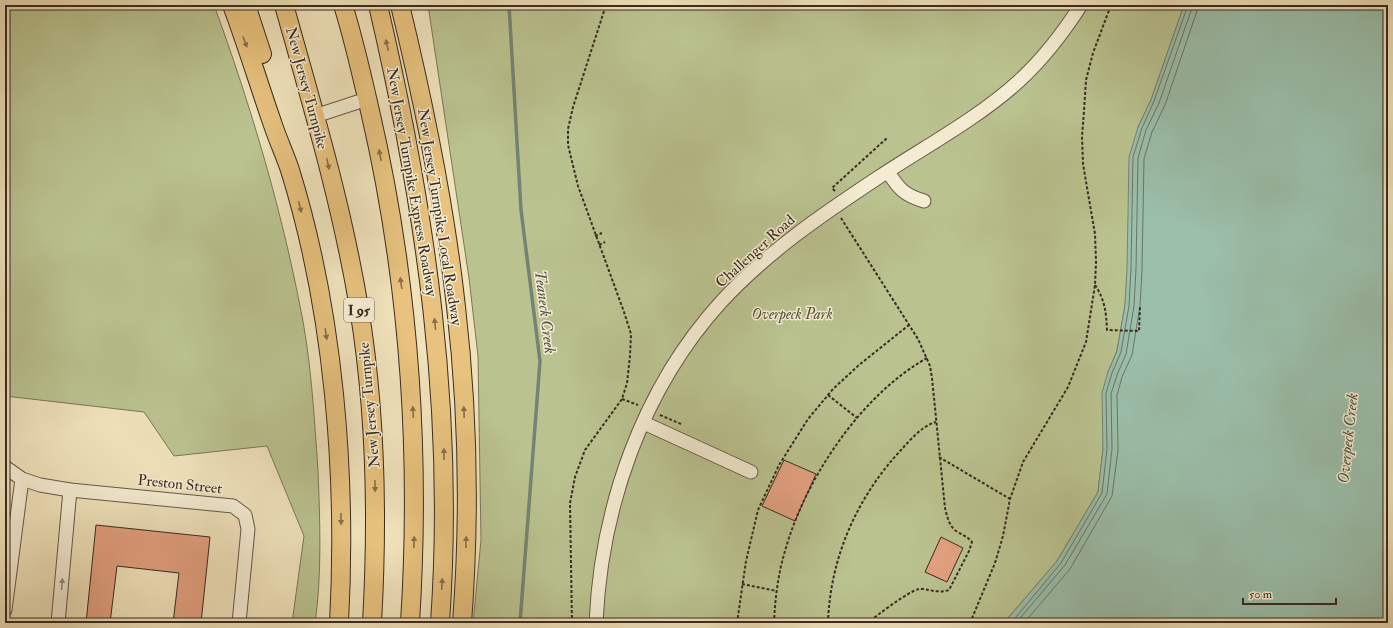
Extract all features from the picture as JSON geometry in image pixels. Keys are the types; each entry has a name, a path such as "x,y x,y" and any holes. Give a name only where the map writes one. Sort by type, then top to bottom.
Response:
{"highway":[{"path":"232,5 290,169"},
{"path":"246,5 283,125 290,169 317,284 332,378 341,508 339,623"},
{"name":"New Jersey Turnpike","path":"284,5 315,116 349,254 359,310 367,367 375,476 372,623"},
{"path":"343,5 379,149 394,234 403,297 411,376 415,490 410,623"},
{"path":"348,5 350,29"},
{"name":"New Jersey Turnpike Express Roadway","path":"378,5 416,187 435,320 442,406 444,468 444,543 440,623"},
{"name":"New Jersey Turnpike Local Roadway","path":"400,5 421,97 448,244 462,362 466,505 462,623"},
{"path":"413,5 419,36 421,97"}],"street":[{"name":"Challenger Road","path":"596,623 598,594 607,533 614,504 630,453 664,382 684,351 721,302 781,246 842,202 983,110 1018,82 1050,49 1081,5"},
{"path":"315,116 367,100"},
{"path":"888,172 895,183 908,196 924,201"},
{"path":"644,424 751,472"},
{"name":"Preston Street","path":"5,467 22,479 40,485 70,490 233,506 245,515 248,529 239,623"},
{"path":"5,610 22,479"},
{"path":"58,623 70,490"}],"path":[{"path":"572,623 570,503 574,477 585,450 622,399 627,383 630,356 631,334 571,161 568,145 568,129 573,107 606,5"},
{"path":"970,623 995,563 1010,499 1023,462 1068,387 1086,342 1095,284 1095,234 1083,164 1082,137 1086,80 1093,53 1111,5"},
{"path":"867,623 911,593 920,589 940,593 949,590 972,542 966,535 955,530 949,523 945,508 931,372 927,358 909,325 842,221 841,214 847,210 832,188 887,138"},
{"path":"596,236 602,233"},
{"path":"599,245 605,242"},
{"path":"1095,284 1103,299 1106,311 1107,330 1139,331 1140,307"},
{"path":"737,623 742,584 758,510 785,455 808,420 828,395 859,365 909,325"},
{"path":"774,623 777,591 784,551 799,514 827,457 857,418 892,383 916,364 927,358"},
{"path":"828,395 857,418"},
{"path":"828,623 830,593 834,574 852,519 874,483 894,457 927,425 936,422"},
{"path":"939,457 1010,499"},
{"path":"742,584 777,591"}],"green space":[{"path":"5,5 214,5 251,114 273,188 303,322 312,385 319,489 320,566 315,623 292,623 304,536 267,446 174,456 144,412 5,396"},
{"name":"Overpeck Park","path":"428,5 1184,5 1151,100 1138,127 1125,305 1117,351 1108,372 1103,449 1098,492 1057,561 1009,617 1007,623 473,623 481,540 478,356 469,278"}],"water":[{"name":"Overpeck Creek","path":"1184,5 1388,5 1388,623 1007,623 1009,617 1057,561 1098,492 1103,449 1102,393 1108,372 1117,351 1125,305 1129,157 1138,127 1151,100"}],"building":[{"path":"784,460 816,474 795,521 762,506"},
{"path":"96,525 210,537 201,623 173,623 179,573 117,566 110,623 86,623"},
{"path":"941,537 963,548 947,582 925,572"}],"waterway":[{"name":"Teaneck Creek","path":"509,5 521,210 540,361 520,623"}]}
